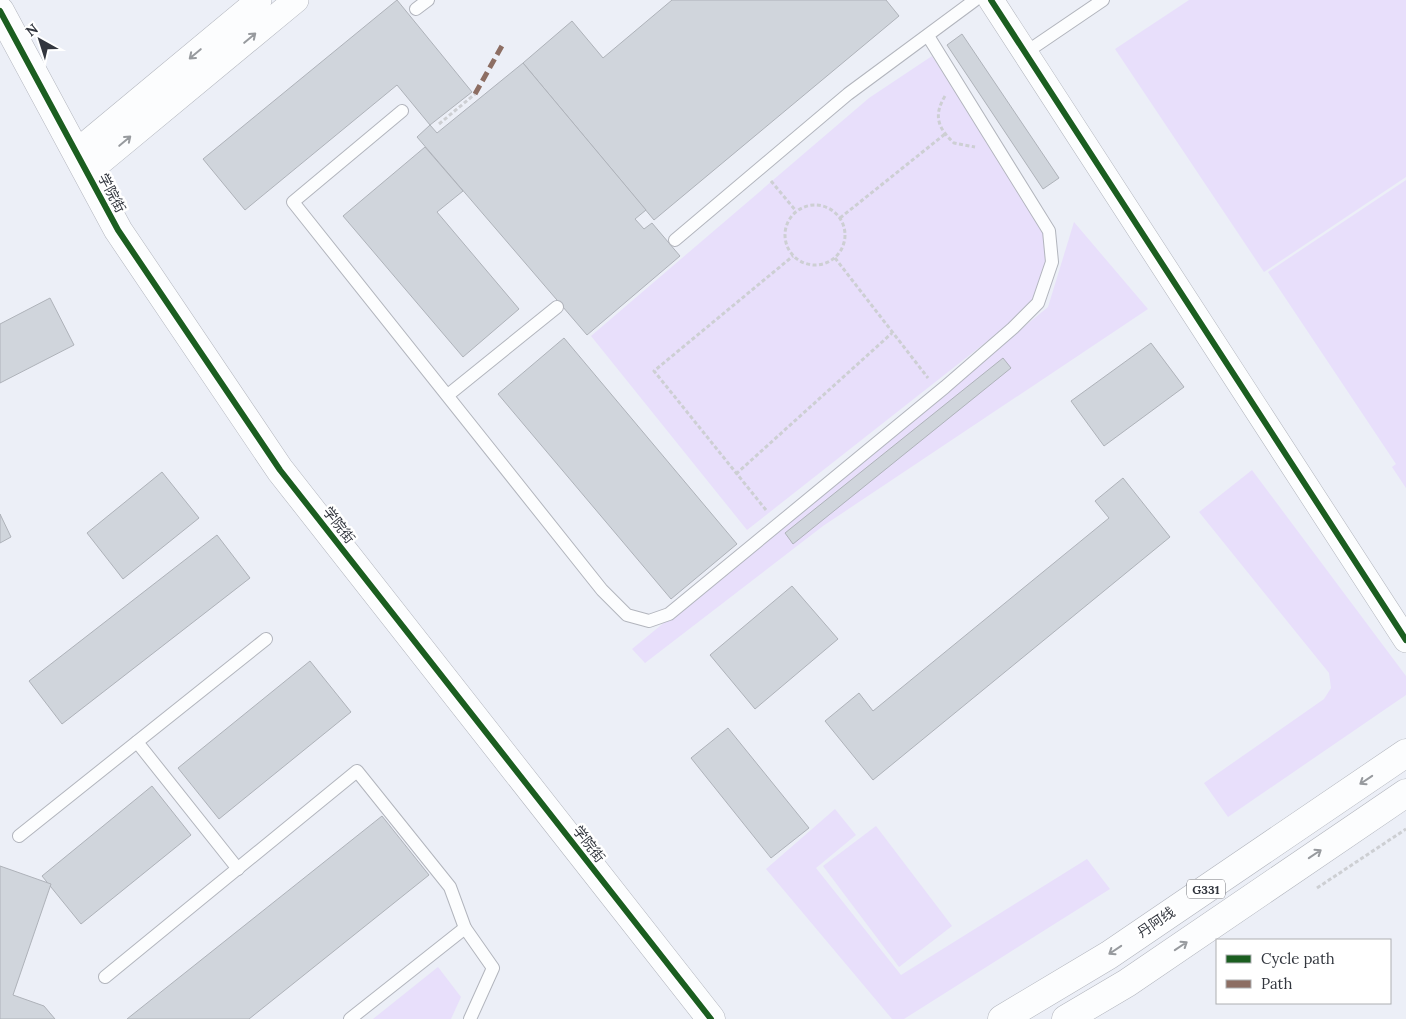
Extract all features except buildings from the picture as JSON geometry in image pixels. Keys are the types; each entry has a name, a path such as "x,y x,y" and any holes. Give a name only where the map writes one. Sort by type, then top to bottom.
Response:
{"main road":[{"name":"学院街","path":"0,10 118,230 280,470 711,1019"},
{"name":"丹阿线","path":"1002,1019 1109,955 1406,753"},
{"name":"G331","path":"1066,1019 1127,983 1406,793"}],"street":[{"path":"82,162 259,0"},
{"path":"82,162 296,0"},
{"path":"991,0 1406,640"}],"lane":[{"path":"416,9 428,0"},
{"path":"675,240 848,94 975,0"},
{"path":"1025,53 1103,0"},
{"path":"402,112 293,202 602,590 627,615 649,621 669,614 938,392 1013,328 1038,303 1052,262 1049,231 928,36"},
{"path":"448,395 557,307"},
{"path":"19,836 266,640"},
{"path":"137,742 238,869"},
{"path":"105,977 357,772 450,887 465,928 493,968 470,1019"},
{"path":"350,1019 465,928"}],"path":[{"path":"958,83 944,97 938,111 940,126 954,144 980,147 994,142"},
{"path":"439,124 475,94"},
{"path":"840,218 945,134"},
{"path":"760,168 796,211"},
{"path":"805,206 820,206 833,211 840,218 845,227 846,237 844,247 835,258 821,266 810,266 793,256 787,248 785,238 788,224 796,211 805,206"},
{"path":"777,524 654,371 793,256"},
{"path":"835,258 938,392"},
{"path":"736,474 892,332"}],"shaded area":[{"path":"1189,0 1406,0 1406,177 1264,272 1115,49"},
{"path":"932,56 1043,224 1046,263 1034,298 1004,328 747,530 591,336 869,98"},
{"path":"1406,180 1406,488 1392,467 1396,464 1268,272"},
{"path":"1074,222 1148,309 823,526 645,663 632,649 1048,307"},
{"path":"1252,470 1406,676 1406,695 1228,817 1204,783 1324,699 1331,688 1329,673 1199,512"},
{"path":"835,809 856,835 816,868 901,975 1087,859 1110,889 904,1019 892,1019 766,869"},
{"path":"876,826 952,926 899,967 823,866"},
{"path":"438,967 461,997 451,1019 373,1019"}],"marked path":[{"path":"475,94 503,44"}],"cycle path":[{"path":"991,0 1406,640"},
{"path":"0,11 118,230 280,470 711,1019"}]}
